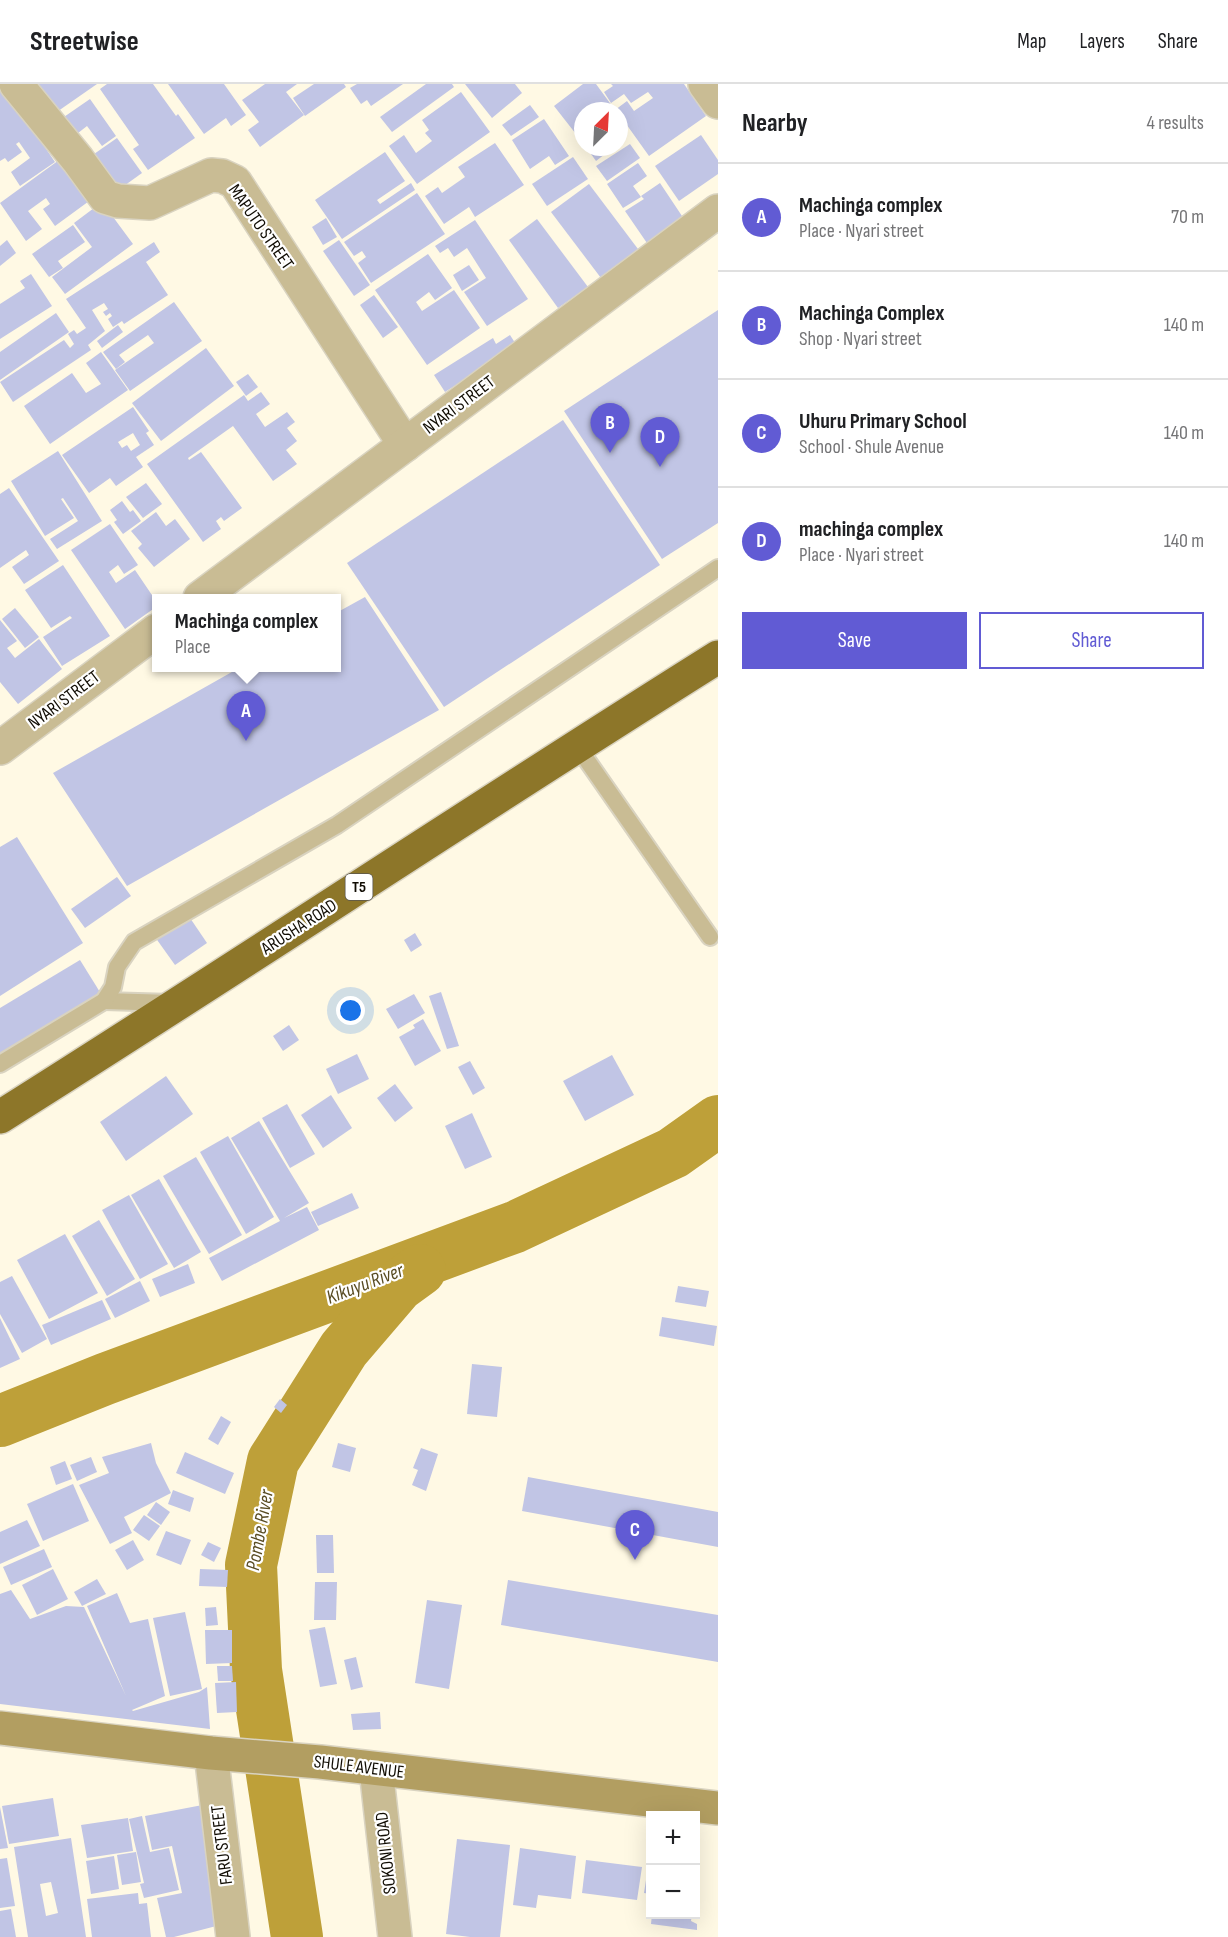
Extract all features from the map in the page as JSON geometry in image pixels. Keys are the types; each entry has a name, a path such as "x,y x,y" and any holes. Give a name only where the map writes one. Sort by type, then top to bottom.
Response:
{"highway":[{"name":"ARUSHA ROAD","path":"0,1117 180,1004 718,657"}],"main road":[{"name":"SHULE AVENUE","path":"0,1728 718,1808"}],"street":[{"name":"MAPUTO STREET","path":"15,84 78,160 105,197 118,201 150,203 211,175 222,176 235,183 405,446"},
{"path":"705,84 718,102"},
{"name":"NYARI STREET","path":"205,594 718,212"},
{"name":"NYARI STREET","path":"0,748 152,634"},
{"name":"FARU STREET","path":"211,1752 233,1937"},
{"name":"SOKONI ROAD","path":"376,1769 395,1937"}],"lane":[{"path":"0,1064 104,1001 113,987 117,967 134,942 337,825 718,568"},
{"path":"577,746 710,937"},
{"path":"104,1001 180,1004"}],"building":[{"path":"23,84 97,84 51,116"},
{"path":"107,84 153,84 195,138 148,170 133,149 139,145 100,89"},
{"path":"168,84 224,84 246,115 231,126 226,118 204,134"},
{"path":"265,84 297,84 286,92 304,115 260,147 248,130 259,122 242,100"},
{"path":"314,84 344,84 346,87 305,116 293,98"},
{"path":"357,84 403,84 371,106 367,100 361,104 350,88"},
{"path":"426,84 452,84 454,87 392,132 380,117"},
{"path":"465,84 515,84 522,93 492,118"},
{"path":"583,84 596,84 609,102 574,102 574,132 554,106"},
{"path":"611,84 684,84 706,116 649,156 628,127 628,102 634,111 653,98 648,92 631,103 624,94 610,102 604,92 613,86"},
{"path":"3,86 55,162 20,186 11,172 30,158 19,142 16,144 22,152 8,162 5,158 0,161 0,88"},
{"path":"461,92 490,132 417,184 389,146 404,135 416,153 432,141 425,133 429,130 422,120"},
{"path":"90,99 116,136 102,146 87,126 73,137 61,119"},
{"path":"530,105 539,117 511,136 502,125"},
{"path":"544,119 569,156 555,165 549,156 530,169 512,140"},
{"path":"701,135 718,160 718,174 679,201 655,166"},
{"path":"117,138 142,173 110,196 84,161"},
{"path":"495,143 524,185 475,217 469,207 444,224 425,196 438,187 442,193 465,177 458,167"},
{"path":"630,144 640,158 607,181 596,166 611,156 628,156"},
{"path":"385,152 405,181 377,200 380,204 411,183 415,190 342,239 315,200"},
{"path":"66,155 96,196 55,226 43,209 50,204 46,198 28,211 42,229 26,241 0,203"},
{"path":"592,156 602,156 596,161"},
{"path":"573,157 588,179 547,206 532,184"},
{"path":"638,163 647,176 633,186 641,197 623,208 607,184"},
{"path":"660,183 686,222 649,246 625,211 644,199 641,196"},
{"path":"589,184 641,253 604,282 551,212"},
{"path":"417,193 445,234 371,283 358,263 366,257 362,251 354,256 344,242"},
{"path":"102,202 133,244 65,294 52,277 92,247 74,223"},
{"path":"326,218 337,237 323,245 312,227"},
{"path":"537,219 588,287 558,308 509,240"},
{"path":"475,220 528,299 487,326 464,292 486,278 467,248 454,257 448,248 440,253 435,246"},
{"path":"73,225 85,242 58,261 63,268 49,277 32,254"},
{"path":"7,240 16,253 0,266 0,246"},
{"path":"339,240 370,285 354,296 323,251"},
{"path":"154,242 160,252 146,262 168,295 124,324 122,321 113,327 108,319 112,316 110,313 106,316 103,312 108,309 104,303 92,310 105,331 88,345 91,350 13,402 0,382 64,340 70,348 74,344 68,334 74,330 77,334 86,328 66,299"},
{"path":"428,254 452,288 435,300 429,292 416,302 422,311 454,290 480,328 427,365 375,290"},
{"path":"469,265 479,280 462,291 453,275"},
{"path":"31,274 52,306 0,339 0,304 25,288 20,281"},
{"path":"374,295 398,327 383,338 360,305"},
{"path":"174,302 202,341 130,391 115,370 154,343 148,335 119,355 125,362 116,369 103,352"},
{"path":"718,310 718,523 662,559 564,411"},
{"path":"56,313 69,332 0,380 0,352"},
{"path":"118,325 123,332 102,348 97,341"},
{"path":"510,335 519,349 503,355 445,392 434,375 493,338 496,344"},
{"path":"206,348 234,386 161,441 132,403"},
{"path":"101,352 128,390 50,444 24,406 72,373 86,393 101,384 86,363"},
{"path":"248,374 258,387 246,396 236,382"},
{"path":"261,392 270,404 256,414 265,427 287,412 295,422 287,428 297,441 286,450 297,464 273,481 233,426 188,458 189,460 201,452 242,508 224,521 221,517 216,521 221,529 203,542 147,464 244,395 248,401"},
{"path":"133,407 149,431 146,433 154,445 136,457 143,467 116,486 110,478 89,493 62,455","holes":["133,433 140,445 131,451 127,445 122,448 118,442"]},
{"path":"563,420 660,565 444,707 347,563"},
{"path":"58,451 102,521 57,549 50,539 78,521 63,498 61,499 74,518 45,536 11,481"},
{"path":"146,483 162,504 143,518 126,497"},
{"path":"9,488 59,561 24,584 12,567 29,555 26,550 0,568 0,494"},
{"path":"122,501 141,521 123,534 114,522 117,520 110,510"},
{"path":"156,512 166,526 175,519 190,539 154,567 138,548 142,544 131,531"},
{"path":"110,524 138,565 124,574 118,565 109,572 116,583 135,570 152,595 152,610 125,629 71,550"},
{"path":"63,565 110,636 62,666 43,637 72,618 70,616 51,628 25,590"},
{"path":"365,597 439,710 127,886 53,773 232,672 341,672 341,610"},
{"path":"15,608 39,637 25,648 2,619"},
{"path":"0,620 17,641 7,648 15,658 39,639 62,669 18,704 0,682"},
{"path":"17,837 83,943 0,996 0,847"},
{"path":"117,877 131,896 85,928 71,909"},
{"path":"188,915 207,943 175,965 155,937"},
{"path":"415,933 422,945 411,952 404,940"},
{"path":"80,960 103,997 0,1060 0,1008"},
{"path":"441,992 459,1046 447,1049 429,996"},
{"path":"414,994 425,1013 398,1029 386,1009"},
{"path":"423,1019 441,1051 415,1066 399,1037 415,1028 413,1025"},
{"path":"289,1025 299,1040 283,1051 273,1036"},
{"path":"357,1054 369,1079 338,1094 326,1069"},
{"path":"612,1055 634,1095 585,1121 563,1081"},
{"path":"470,1061 485,1088 473,1095 458,1067"},
{"path":"166,1076 193,1114 126,1161 100,1122"},
{"path":"395,1084 413,1108 395,1122 377,1098"},
{"path":"331,1095 352,1128 323,1148 301,1115"},
{"path":"287,1104 315,1154 290,1168 262,1118"},
{"path":"472,1113 492,1157 465,1169 445,1126"},
{"path":"259,1121 309,1203 284,1218 307,1207 319,1230 222,1281 209,1258 280,1221 231,1138"},
{"path":"228,1136 274,1217 246,1234 200,1152"},
{"path":"196,1157 242,1235 209,1254 163,1176"},
{"path":"159,1179 201,1252 174,1268 131,1195"},
{"path":"352,1193 359,1208 318,1226 311,1212"},
{"path":"129,1195 168,1264 140,1279 102,1210"},
{"path":"99,1220 135,1279 107,1296 72,1236"},
{"path":"65,1234 98,1293 49,1319 17,1260"},
{"path":"188,1264 195,1283 160,1297 152,1279"},
{"path":"12,1276 47,1339 22,1353 0,1314 0,1282"},
{"path":"140,1281 150,1301 115,1318 105,1299"},
{"path":"678,1286 709,1291 706,1307 675,1302"},
{"path":"102,1300 111,1319 51,1345 42,1325"},
{"path":"662,1317 717,1326 714,1346 659,1336"},
{"path":"0,1318 20,1359 0,1368"},
{"path":"472,1364 502,1367 497,1417 467,1414"},
{"path":"280,1399 287,1405 281,1413 274,1407"},
{"path":"221,1416 231,1422 218,1445 208,1439"},
{"path":"151,1443 156,1463 171,1493 124,1517 132,1533 110,1544 79,1485 109,1473 102,1457"},
{"path":"338,1443 356,1448 350,1472 332,1467"},
{"path":"421,1448 438,1454 426,1491 412,1485 418,1470 413,1468"},
{"path":"185,1452 234,1473 225,1494 176,1473"},
{"path":"91,1457 97,1472 77,1481 70,1465"},
{"path":"65,1461 72,1479 56,1485 50,1467"},
{"path":"528,1477 718,1512 718,1547 522,1511"},
{"path":"73,1484 89,1521 43,1541 27,1504"},
{"path":"173,1490 194,1498 190,1512 168,1504"},
{"path":"156,1502 170,1512 161,1525 147,1515"},
{"path":"144,1515 160,1526 149,1541 133,1530"},
{"path":"27,1520 40,1546 0,1564 0,1532"},
{"path":"166,1531 191,1540 181,1565 156,1555"},
{"path":"316,1535 333,1535 334,1573 317,1573"},
{"path":"133,1540 144,1560 127,1570 115,1550"},
{"path":"208,1542 221,1548 214,1562 201,1555"},
{"path":"44,1549 52,1567 11,1585 3,1567"},
{"path":"53,1569 68,1599 37,1615 22,1585"},
{"path":"200,1569 228,1570 227,1587 199,1586"},
{"path":"97,1579 106,1594 82,1606 74,1592"},
{"path":"508,1580 718,1615 718,1662 501,1625"},
{"path":"315,1582 337,1582 336,1620 314,1620"},
{"path":"11,1590 30,1619 66,1606 84,1607 126,1696 87,1606 117,1593 130,1623 148,1619 165,1696 132,1710 199,1692 207,1687 210,1729 0,1704 0,1594"},
{"path":"427,1600 462,1605 449,1689 415,1683"},
{"path":"216,1607 218,1625 206,1626 205,1608"},
{"path":"185,1612 202,1689 170,1696 153,1618"},
{"path":"325,1627 337,1684 320,1687 309,1630"},
{"path":"205,1630 232,1630 232,1663 206,1664"},
{"path":"356,1657 363,1687 351,1690 344,1660"},
{"path":"217,1666 232,1666 233,1681 218,1681"},
{"path":"236,1682 237,1712 217,1713 215,1683"},
{"path":"380,1712 381,1729 353,1730 351,1714"},
{"path":"53,1798 59,1836 9,1844 2,1806"},
{"path":"213,1803 224,1924 166,1937 157,1898 182,1893 172,1846 152,1850 145,1816"},
{"path":"0,1807 8,1848 0,1849"},
{"path":"142,1816 150,1852 169,1848 179,1890 144,1898 140,1884 144,1883 129,1819"},
{"path":"128,1818 133,1851 87,1858 81,1825"},
{"path":"71,1838 86,1937 28,1937 14,1847","holes":["51,1882 58,1913 46,1916 40,1884"]},
{"path":"457,1839 510,1845 500,1937 446,1934"},
{"path":"520,1848 576,1856 571,1899 538,1895 536,1908 513,1905"},
{"path":"136,1852 141,1882 122,1885 117,1855"},
{"path":"114,1856 119,1889 91,1894 86,1861"},
{"path":"7,1858 15,1906 0,1908 0,1859"},
{"path":"586,1860 642,1867 637,1900 582,1893"},
{"path":"138,1893 139,1904 147,1903 151,1937 92,1937 87,1899"},
{"path":"11,1909 16,1937 0,1937 0,1911"},
{"path":"652,1919 691,1919 697,1924 697,1930 651,1924"}],"waterway":[{"name":"Kikuyu River","path":"0,1421 105,1379 515,1227 673,1153 718,1121"},
{"name":"Pombe River","path":"297,1937 256,1670 251,1565 273,1461 344,1349 398,1286 420,1270"}],"place":[{"name":"Machinga Complex","path":"610,453"},
{"name":"machinga complex","path":"660,467"},
{"name":"Machinga complex","path":"246,741"},
{"name":"Uhuru Primary School","path":"635,1560"}]}
